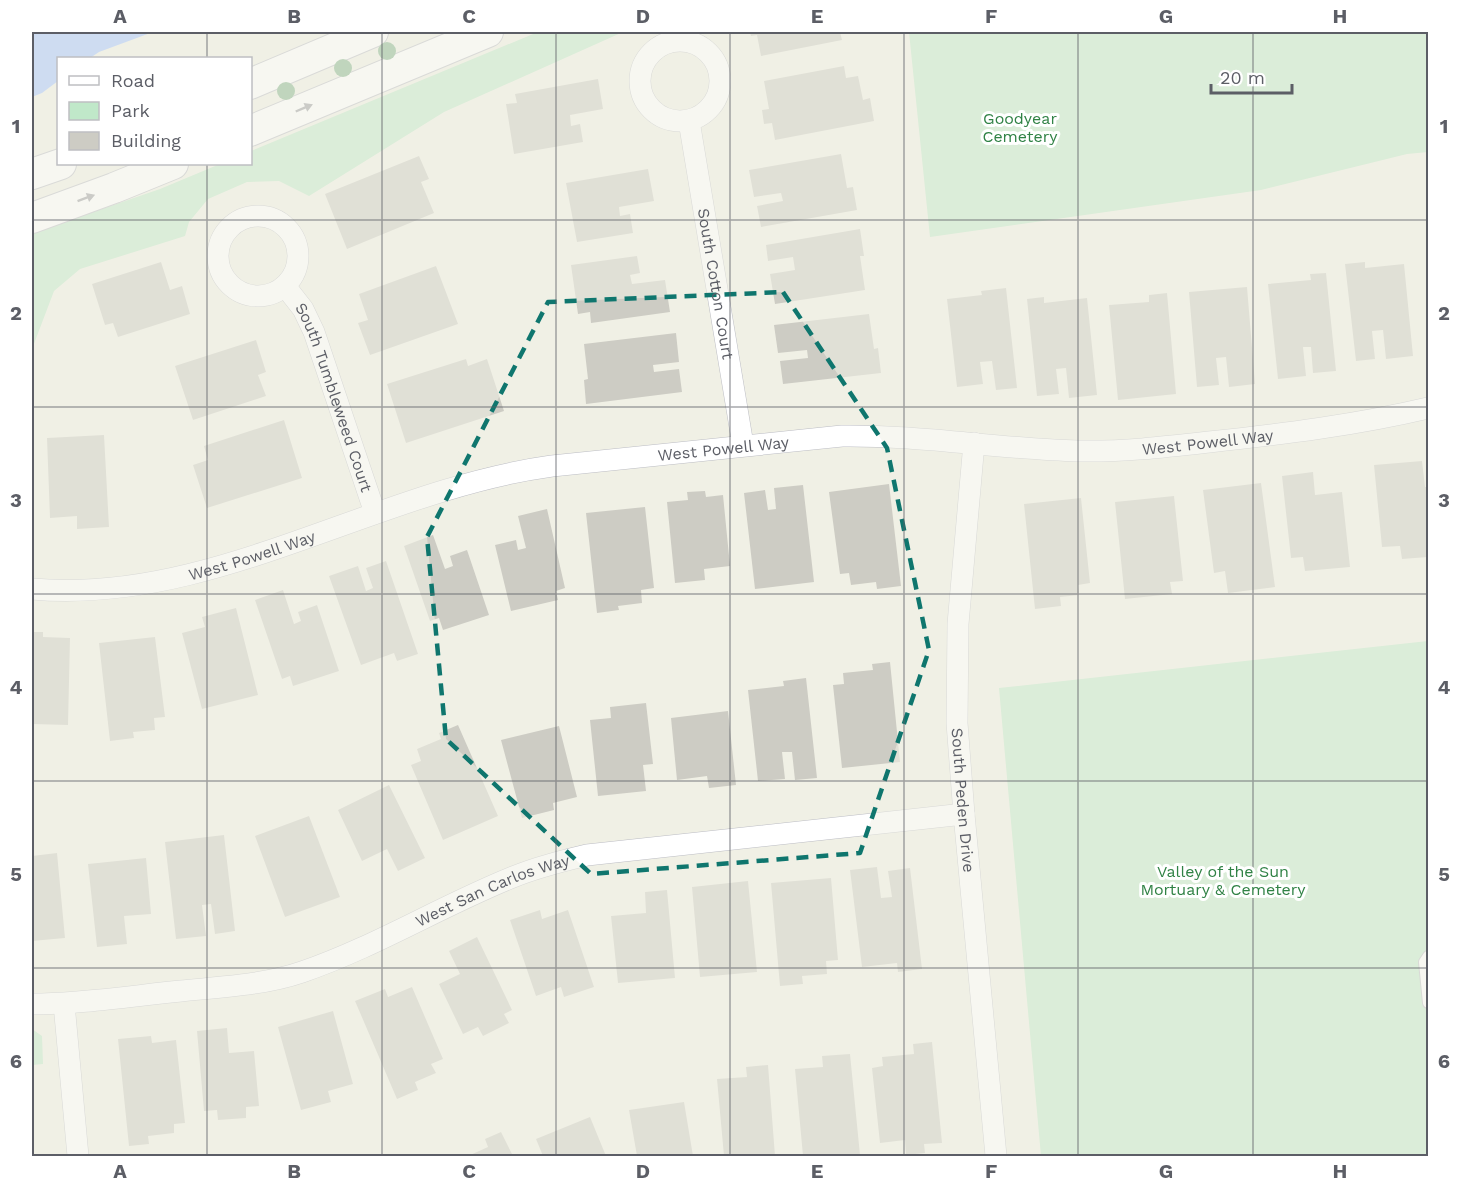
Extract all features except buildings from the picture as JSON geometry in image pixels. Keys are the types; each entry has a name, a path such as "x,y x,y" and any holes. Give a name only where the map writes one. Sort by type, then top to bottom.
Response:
{"street":[{"path":"252,83 374,32"},
{"path":"252,130 488,32"},
{"name":"South Cotton Court","path":"689,121 743,445"},
{"path":"32,174 58,165"},
{"path":"32,218 171,165"},
{"name":"South Tumbleweed Court","path":"285,286 303,309 314,332 375,513"},
{"name":"West Powell Way","path":"32,589 92,589 149,583 224,564 445,489 516,471 842,436 877,436 1078,451 1149,448 1271,436 1371,421 1428,408"},
{"name":"South Peden Drive","path":"974,443 958,624 957,723 996,1156"},
{"name":"West San Carlos Way","path":"32,1004 63,1004 237,985 269,981 300,973 360,950 514,876 587,855 964,814"},
{"path":"63,1004 78,1156"}],"lane":[{"path":"1428,956 1424,962 1428,1003"}],"highlighted area":[{"path":"783,292 887,448 929,650 860,853 591,874 446,739 427,537 548,302"}],"green space":[{"path":"538,32 623,32 444,112 309,196 279,181 247,182 208,199 189,222 185,236 80,269 54,291 32,349 32,233 160,189 218,165 252,165 252,151"},
{"name":"Goodyear Cemetery","path":"909,32 1428,32 1428,152 1407,154 1261,190 930,237"},
{"name":"Valley of the Sun Mortuary & Cemetery","path":"1428,641 1428,1156 1041,1156 999,688"},
{"path":"32,1029 42,1036 43,1064 32,1065"}],"water":[{"path":"32,32 153,32 99,52 92,57 57,57 57,82 32,97"}]}
